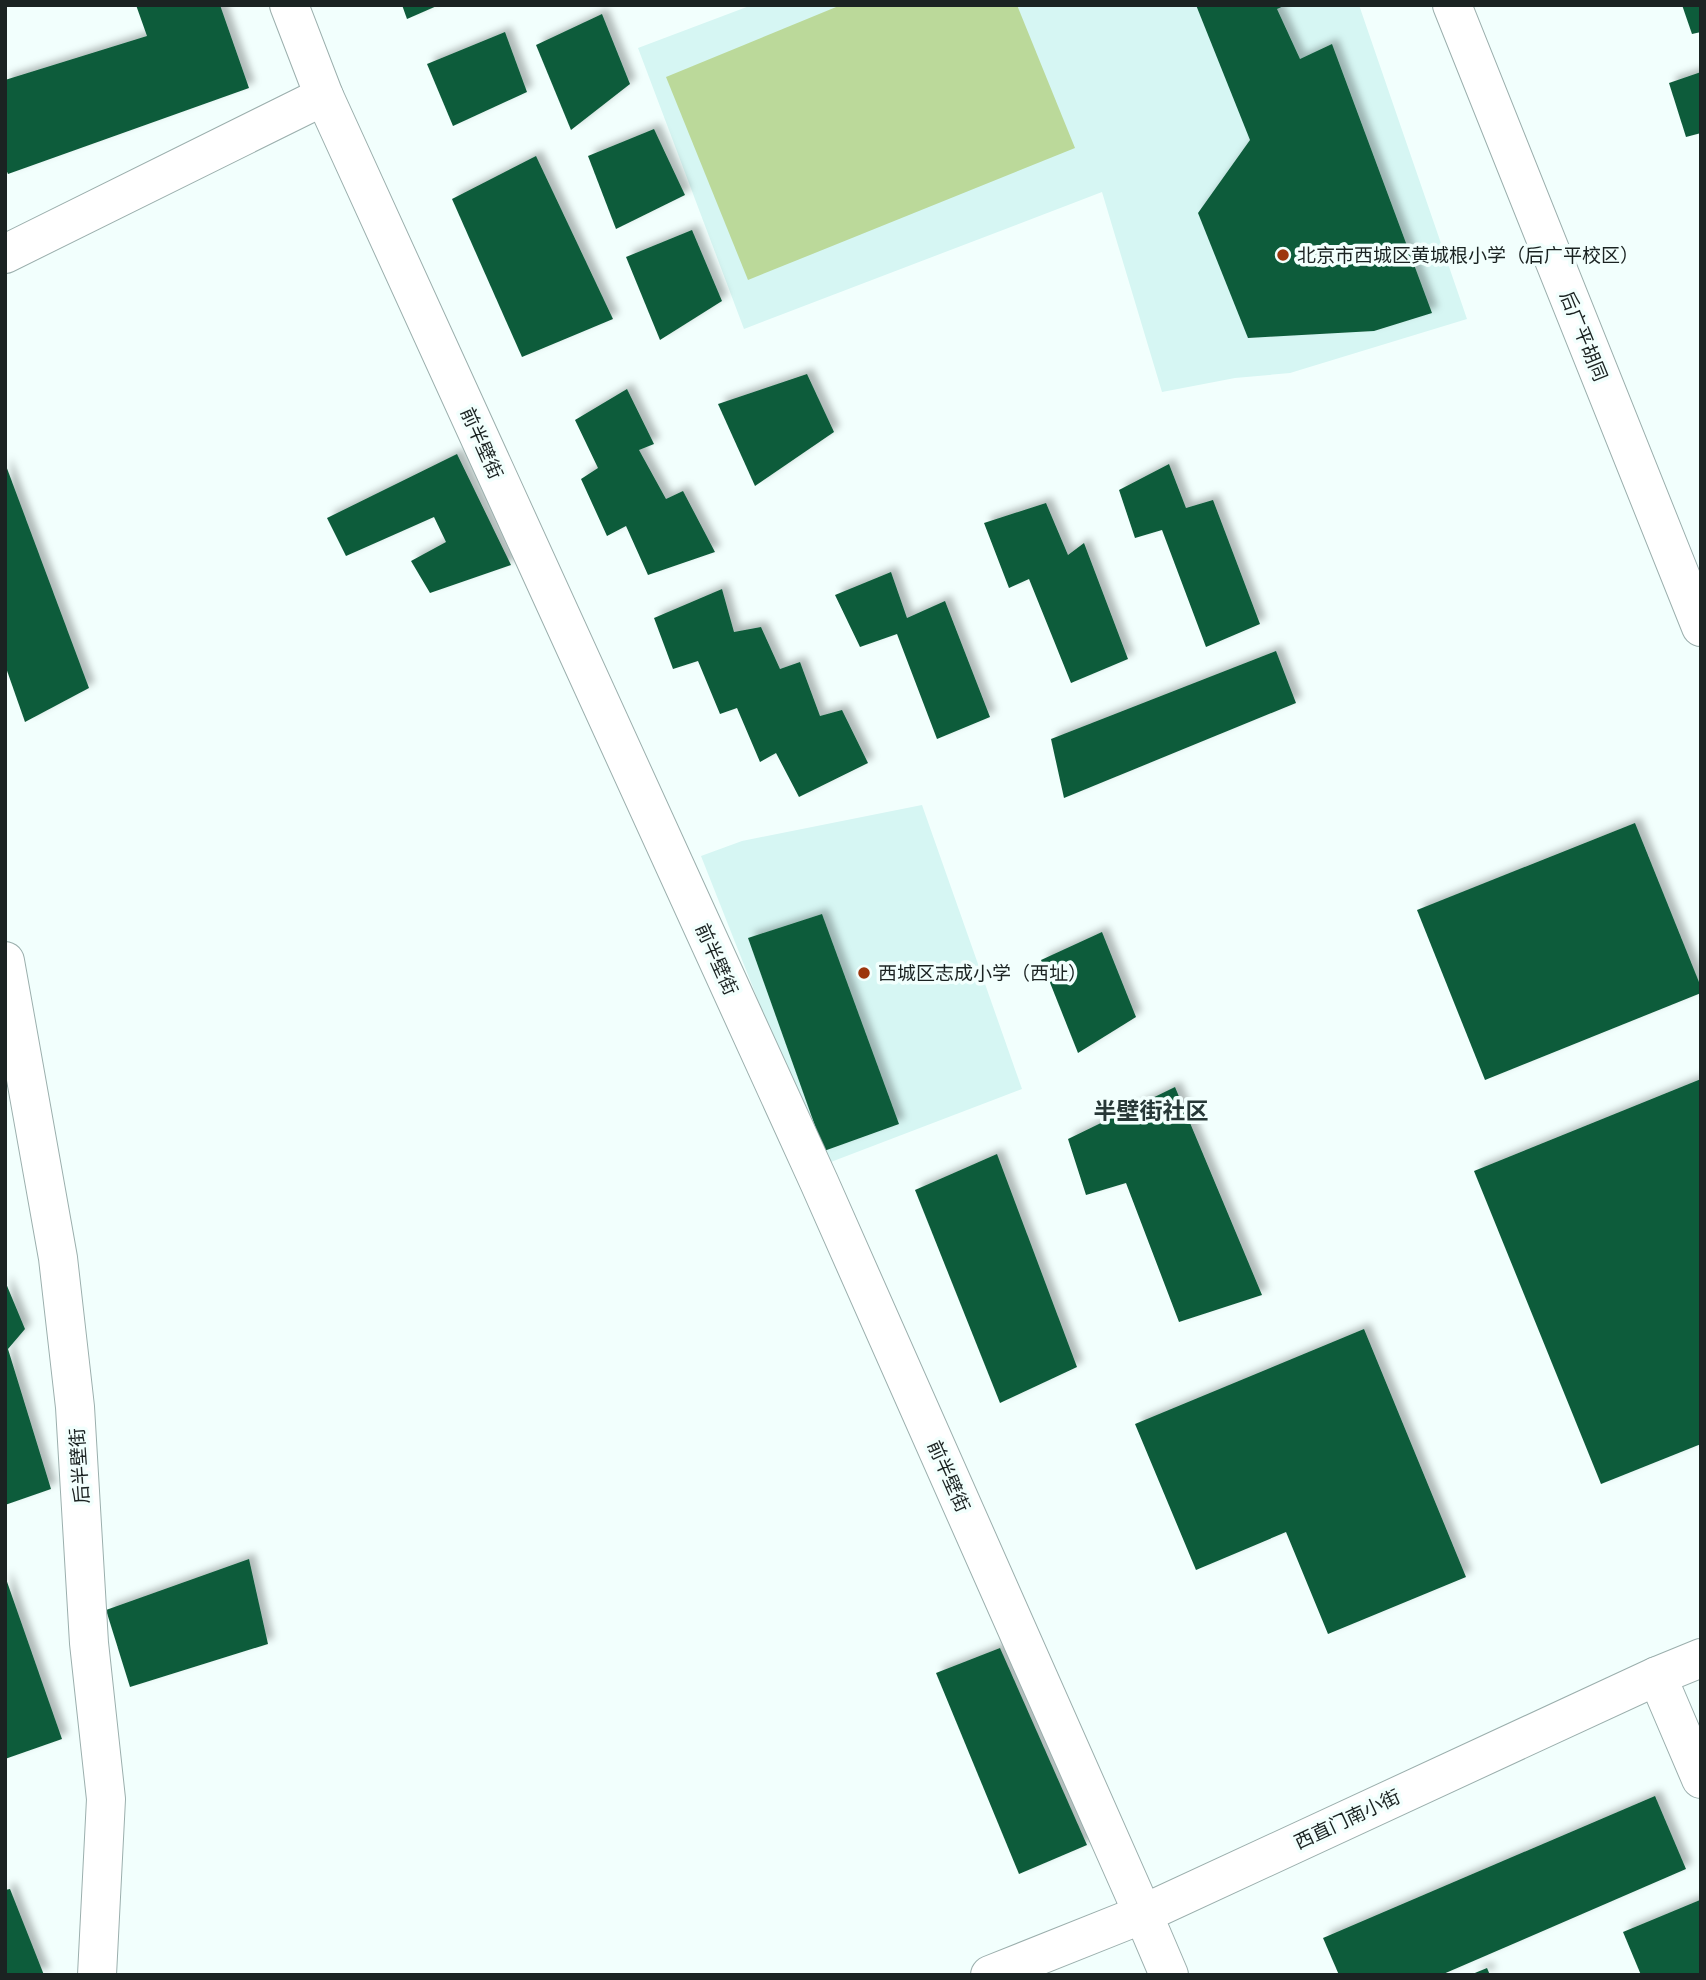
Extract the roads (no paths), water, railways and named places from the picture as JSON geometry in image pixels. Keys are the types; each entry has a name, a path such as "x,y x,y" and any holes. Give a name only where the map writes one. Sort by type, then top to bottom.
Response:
{"street":[{"name":"前半壁街","path":"289,5 324,96 819,1182 1169,1975"},
{"name":"后广平胡同","path":"1452,5 1701,627"},
{"path":"5,254 324,96"},
{"name":"后半壁街","path":"5,961 58,1258 75,1407 89,1643 106,1799 97,1975"},
{"name":"西直门南小街","path":"990,1975 1143,1914 1701,1658"},
{"path":"1657,1676 1701,1779"}],"place":[{"name":"北京市西城区黄城根小学（后广平校区）","path":"1283,255"},
{"name":"西城区志成小学（西址）","path":"864,973"}],"district":[{"name":"半壁街社区","path":"1151,1111"}]}
